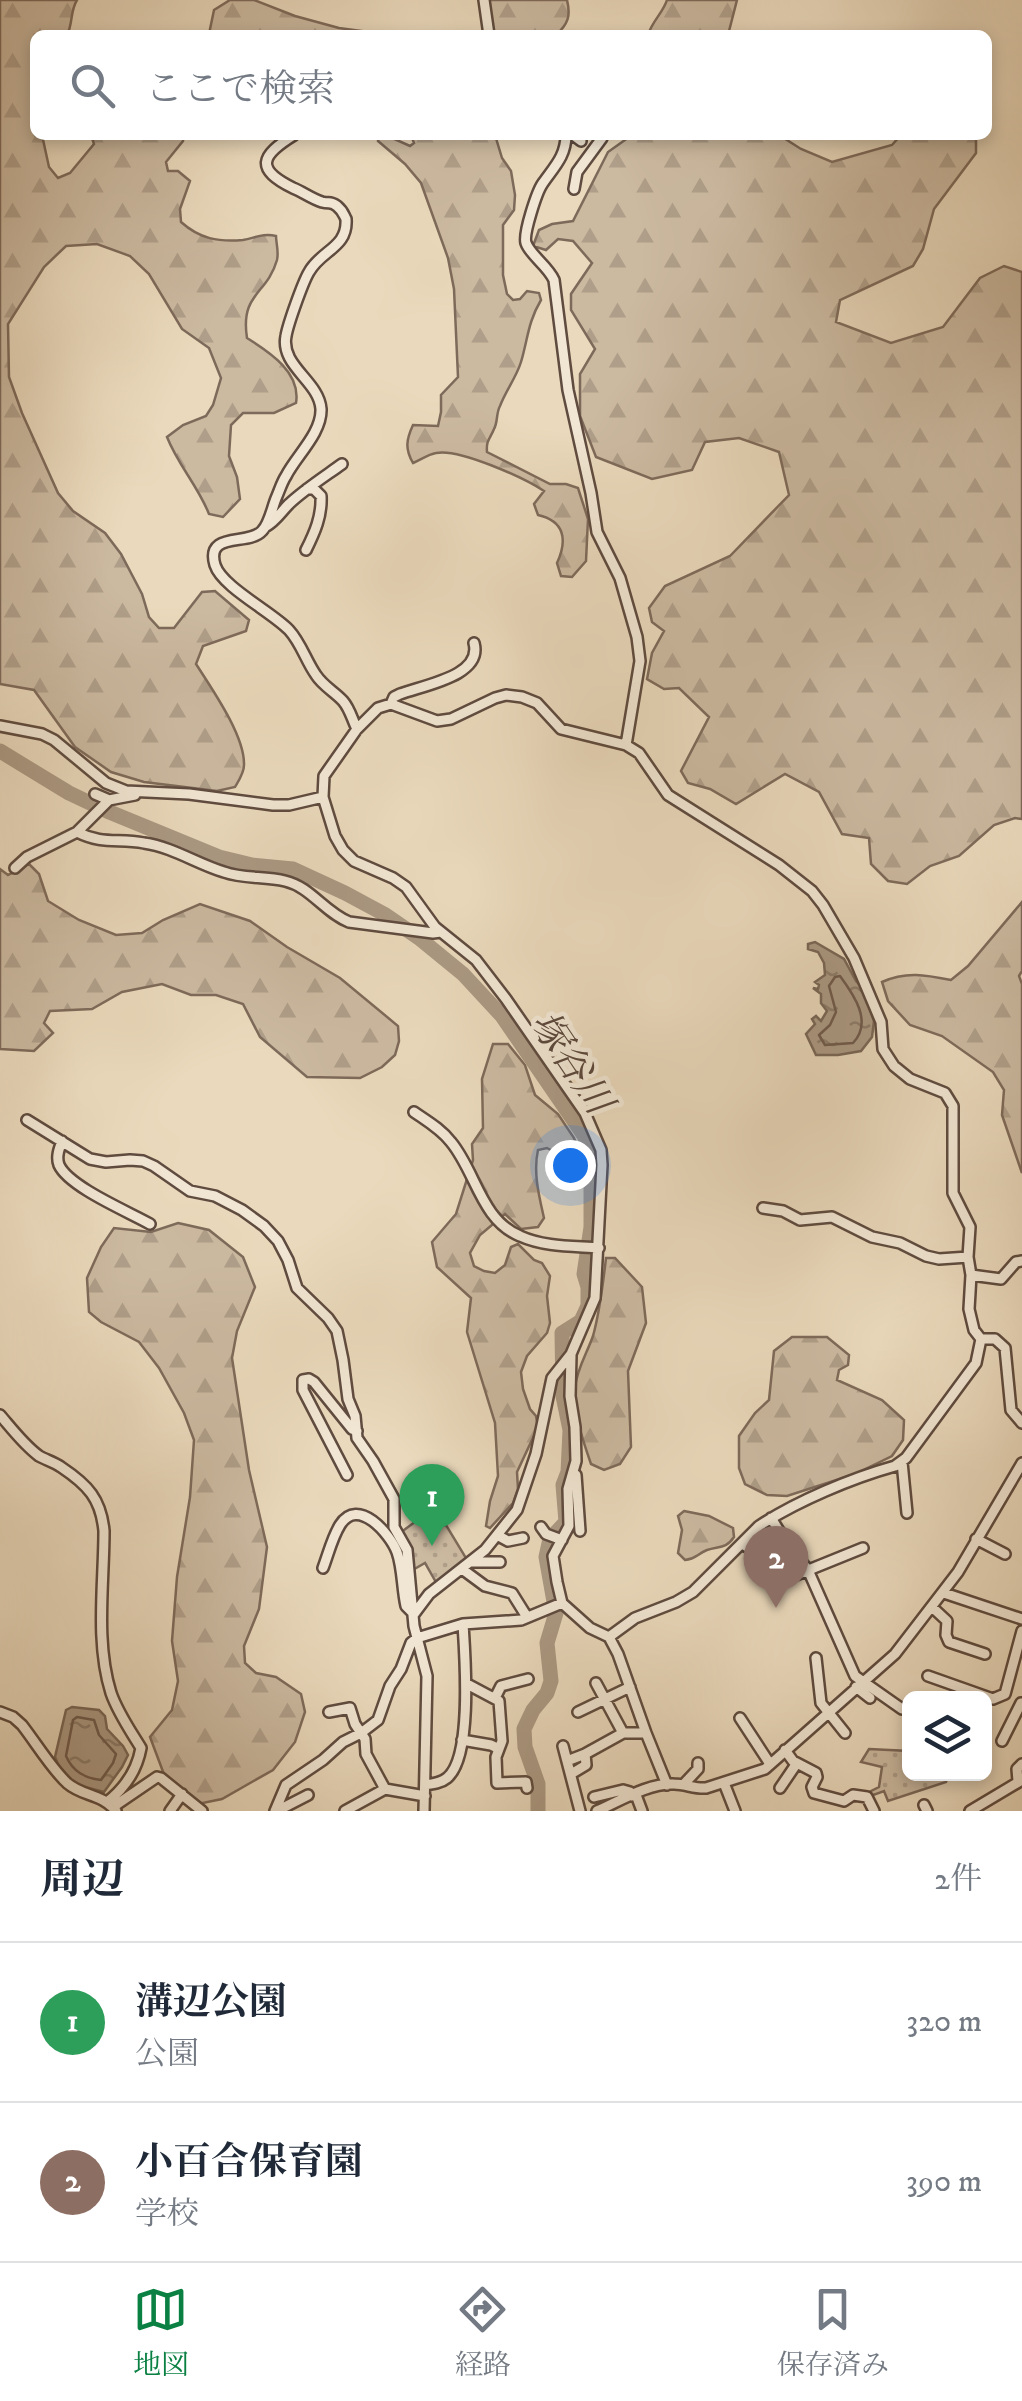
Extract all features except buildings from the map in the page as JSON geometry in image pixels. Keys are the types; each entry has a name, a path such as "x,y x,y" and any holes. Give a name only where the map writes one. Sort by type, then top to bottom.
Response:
{"street":[{"path":"484,0 488,30"},
{"path":"265,527 285,477 318,426 321,410 312,389 286,352 286,335 308,272 340,242 347,228 336,205 288,186 268,171 269,154 287,140"},
{"path":"572,140 541,184 526,242 549,268 554,280 568,390 597,532 620,578 640,648 626,745"},
{"path":"574,189 577,172 600,140"},
{"path":"563,153 580,167"},
{"path":"342,464 307,489 254,538 222,542 214,555 219,574 276,618 297,640 318,678 346,704 357,728"},
{"path":"306,550 322,510 321,496 307,489"},
{"path":"392,704 400,694 464,671 473,662 474,643"},
{"path":"414,1614 429,1594 485,1550 512,1518 524,1491 542,1430 548,1389 559,1366 569,1356 595,1298 601,1150 585,1113 476,960 441,932 401,883 342,850 323,797 324,776 357,728 378,708 392,704 437,720 451,720 506,695 536,704 561,729 626,745 639,752 668,795 779,866 824,905 844,937 874,1002 883,1049 910,1080 945,1093 953,1106 953,1193 970,1227 971,1321 981,1339 976,1363 902,1462 771,1518 693,1592 635,1618 609,1637"},
{"path":"0,726 54,740 114,788 273,805 323,797"},
{"path":"15,868 27,857 77,832 102,806 140,792"},
{"path":"96,794 102,806"},
{"path":"77,832 109,842 143,842 163,847 224,872 284,880 298,885 339,918 441,932"},
{"path":"414,1112 451,1142 503,1226 531,1240 596,1248"},
{"path":"27,1120 98,1162 130,1160 154,1166 190,1191 215,1196 242,1210 272,1234 288,1260 293,1281 337,1331 356,1432 394,1499 394,1526 407,1550 417,1638 427,1676 424,1811"},
{"path":"62,1141 59,1165 74,1181 150,1224"},
{"path":"763,1208 783,1210 800,1220 832,1217 872,1237 900,1243 926,1256 968,1258"},
{"path":"971,1275 1001,1278 1022,1261"},
{"path":"981,1339 995,1339 1005,1348 1011,1410 1022,1424"},
{"path":"569,1356 580,1532"},
{"path":"347,1475 303,1390 304,1380 314,1382 356,1432"},
{"path":"0,1415 32,1450 83,1484 96,1498 102,1513 107,1675 116,1707 141,1748 139,1759 112,1806"},
{"path":"554,1606 552,1535 569,1526 568,1489 576,1461"},
{"path":"902,1462 907,1513"},
{"path":"597,1811 620,1806 656,1786 706,1788 765,1769 895,1654 958,1572 1022,1463"},
{"path":"322,1568 341,1524 356,1515 367,1516 396,1550 406,1606 414,1614"},
{"path":"771,1518 808,1570 856,1676 870,1698"},
{"path":"497,1535 508,1541 523,1538"},
{"path":"976,1540 1005,1554"},
{"path":"742,1544 765,1547 785,1580"},
{"path":"774,1584 863,1548"},
{"path":"466,1565 500,1562"},
{"path":"466,1565 484,1586 512,1593 528,1617"},
{"path":"944,1592 1022,1619"},
{"path":"540,1598 609,1637 667,1785"},
{"path":"276,1811 286,1785 378,1720 390,1686 417,1638 463,1624 520,1620 554,1606"},
{"path":"932,1607 947,1620 949,1642 985,1654"},
{"path":"345,1811 385,1790 425,1791 447,1778 458,1762 467,1684 463,1624"},
{"path":"928,1676 993,1699 1005,1694 1022,1631"},
{"path":"816,1658 821,1703 845,1733"},
{"path":"495,1698 501,1686 528,1679"},
{"path":"596,1683 623,1734"},
{"path":"467,1684 499,1701 502,1741 496,1757 497,1782 526,1782 527,1788"},
{"path":"860,1684 902,1709"},
{"path":"578,1712 630,1687"},
{"path":"1002,1742 1022,1704 1005,1694"},
{"path":"329,1712 350,1708 362,1733 366,1754 385,1790"},
{"path":"0,1712 13,1716 22,1725 68,1783 112,1806"},
{"path":"740,1718 770,1764"},
{"path":"607,1728 623,1734 646,1733"},
{"path":"567,1761 623,1734"},
{"path":"462,1740 499,1749"},
{"path":"563,1746 580,1811"},
{"path":"784,1750 797,1764 816,1773 814,1794 844,1801 853,1795 867,1797 874,1811"},
{"path":"570,1774 586,1765 585,1754"},
{"path":"682,1786 698,1764"},
{"path":"780,1788 797,1764"},
{"path":"970,1811 1020,1780 1016,1770 1022,1764"},
{"path":"112,1806 156,1777 202,1811"},
{"path":"724,1784 735,1811"},
{"path":"594,1796 630,1792 642,1811"},
{"path":"170,1811 182,1794"},
{"path":"276,1811 308,1795"}],"green space":[{"path":"0,0 77,0 69,30 30,30 30,140 43,140 49,167 58,178 70,173 94,144 93,140 183,140 166,162 168,171 178,171 190,181 180,209 181,222 202,236 217,240 276,236 277,260 247,312 247,338 289,373 296,403 274,413 243,413 231,425 229,456 240,499 223,517 209,514 167,437 206,416 213,405 221,378 209,348 182,329 149,274 130,256 97,244 66,246 44,267 8,324 9,377 58,493 73,511 105,533 121,554 149,617 159,628 174,628 202,592 215,591 249,620 246,631 203,646 196,664 239,740 244,768 235,787 217,791 144,782 111,772 75,747 34,690 0,684"},
{"path":"230,0 254,0 295,16 354,30 210,30 214,10"},
{"path":"487,0 567,0 568,15 560,30 492,30"},
{"path":"667,0 737,0 729,30 650,30"},
{"path":"397,140 410,146 413,140 497,140 511,171 514,210 503,225 507,294 513,300 527,291 539,293 541,300 519,368 499,409 487,452 550,484 578,488 588,519 586,561 572,577 561,576 557,563 563,539 558,526 538,515 534,504 544,491 475,459 436,453 413,463 409,453 413,425 438,426 441,395 458,377 454,289 448,258 421,183 378,141"},
{"path":"625,140 787,140 832,162 892,145 896,140 976,140 976,153 934,209 923,249 913,266 840,300 836,322 891,343 943,327 980,278 1004,266 1022,272 1022,819 994,825 959,856 930,866 907,884 888,881 871,864 869,838 842,834 819,792 785,774 736,804 710,789 688,783 681,771 709,717 679,688 664,689 647,679 652,653 664,631 652,622 649,608 665,586 730,556 789,495 779,452 739,438 705,442 692,470 652,479 596,457 580,416 580,374 595,349 571,310 571,294 592,263 573,241 558,239 546,250 533,246 539,230 573,221 608,152"},
{"path":"29,864 39,874 48,901 79,920 116,935 142,933 200,904 250,921 340,978 398,1026 395,1055 360,1078 307,1077 260,1037 243,1004 216,995 191,995 162,984 122,992 92,1009 50,1011 44,1023 53,1033 34,1051 0,1049 0,869 8,875"},
{"path":"1022,902 1022,1173 1002,1115 1004,1090 993,1072 942,1036 910,1025 888,1001 882,982 908,975 951,980 968,966"},
{"path":"493,1044 508,1044 525,1065 535,1095 558,1114 579,1151 573,1162 547,1148 538,1150 536,1175 544,1218 538,1227 521,1229 505,1214 480,1235 470,1253 474,1266 495,1273 505,1265 511,1247 518,1244 542,1263 550,1276 547,1333 527,1356 521,1372 523,1389 538,1427 517,1472 518,1489 513,1503 490,1528 486,1526 498,1476 495,1423 467,1332 471,1298 437,1267 432,1242 456,1214 473,1160 472,1144 483,1128 482,1079"},
{"path":"178,1223 209,1230 243,1257 255,1287 237,1331 232,1358 249,1470 267,1547 259,1609 244,1646 245,1663 256,1673 276,1677 301,1694 305,1712 295,1742 273,1770 222,1799 198,1804 165,1777 150,1737 172,1710 178,1681 172,1641 194,1440 159,1368 139,1342 89,1312 87,1278 114,1228 151,1232"},
{"path":"606,1258 615,1258 642,1287 646,1323 628,1371 631,1447 620,1464 604,1470 591,1464 579,1426 575,1387 593,1336"},
{"path":"792,1337 827,1337 849,1355 848,1365 839,1370 837,1380 882,1400 904,1420 903,1440 892,1456 855,1474 787,1496 767,1495 745,1484 739,1468 739,1436 769,1400 774,1351"},
{"path":"435,1507 466,1558 437,1584 425,1563 411,1571 400,1533"},
{"path":"684,1511 709,1516 733,1528 734,1537 725,1545 685,1560 678,1553 682,1530 678,1516"},
{"path":"869,1749 902,1751 902,1781 946,1781 888,1801 884,1791 868,1797 863,1795 879,1787 882,1767 861,1762"}],"water":[{"path":"815,942 844,959 863,988 874,1021 872,1037 861,1051 816,1055 806,1034 815,1024 812,1019 816,1016 821,1021 827,1011 821,994 813,988 818,989 815,982 825,975 818,952 808,949 808,944"},
{"path":"66,1710 99,1710 105,1716 107,1729 128,1755 104,1792 69,1779 55,1757"}],"waterway":[{"name":"塚谷川","path":"0,751 107,811 219,857 293,869 384,914 463,974 502,1016 585,1137 591,1161 591,1227 584,1274 588,1306 581,1321 562,1333 563,1396 570,1430 568,1472 563,1485 566,1522 550,1539 546,1557 556,1613 547,1643 551,1681 524,1729 525,1747 538,1784 538,1811"}],"place":[{"name":"溝辺公園","path":"432,1546"},
{"name":"小百合保育園","path":"776,1608"}]}
